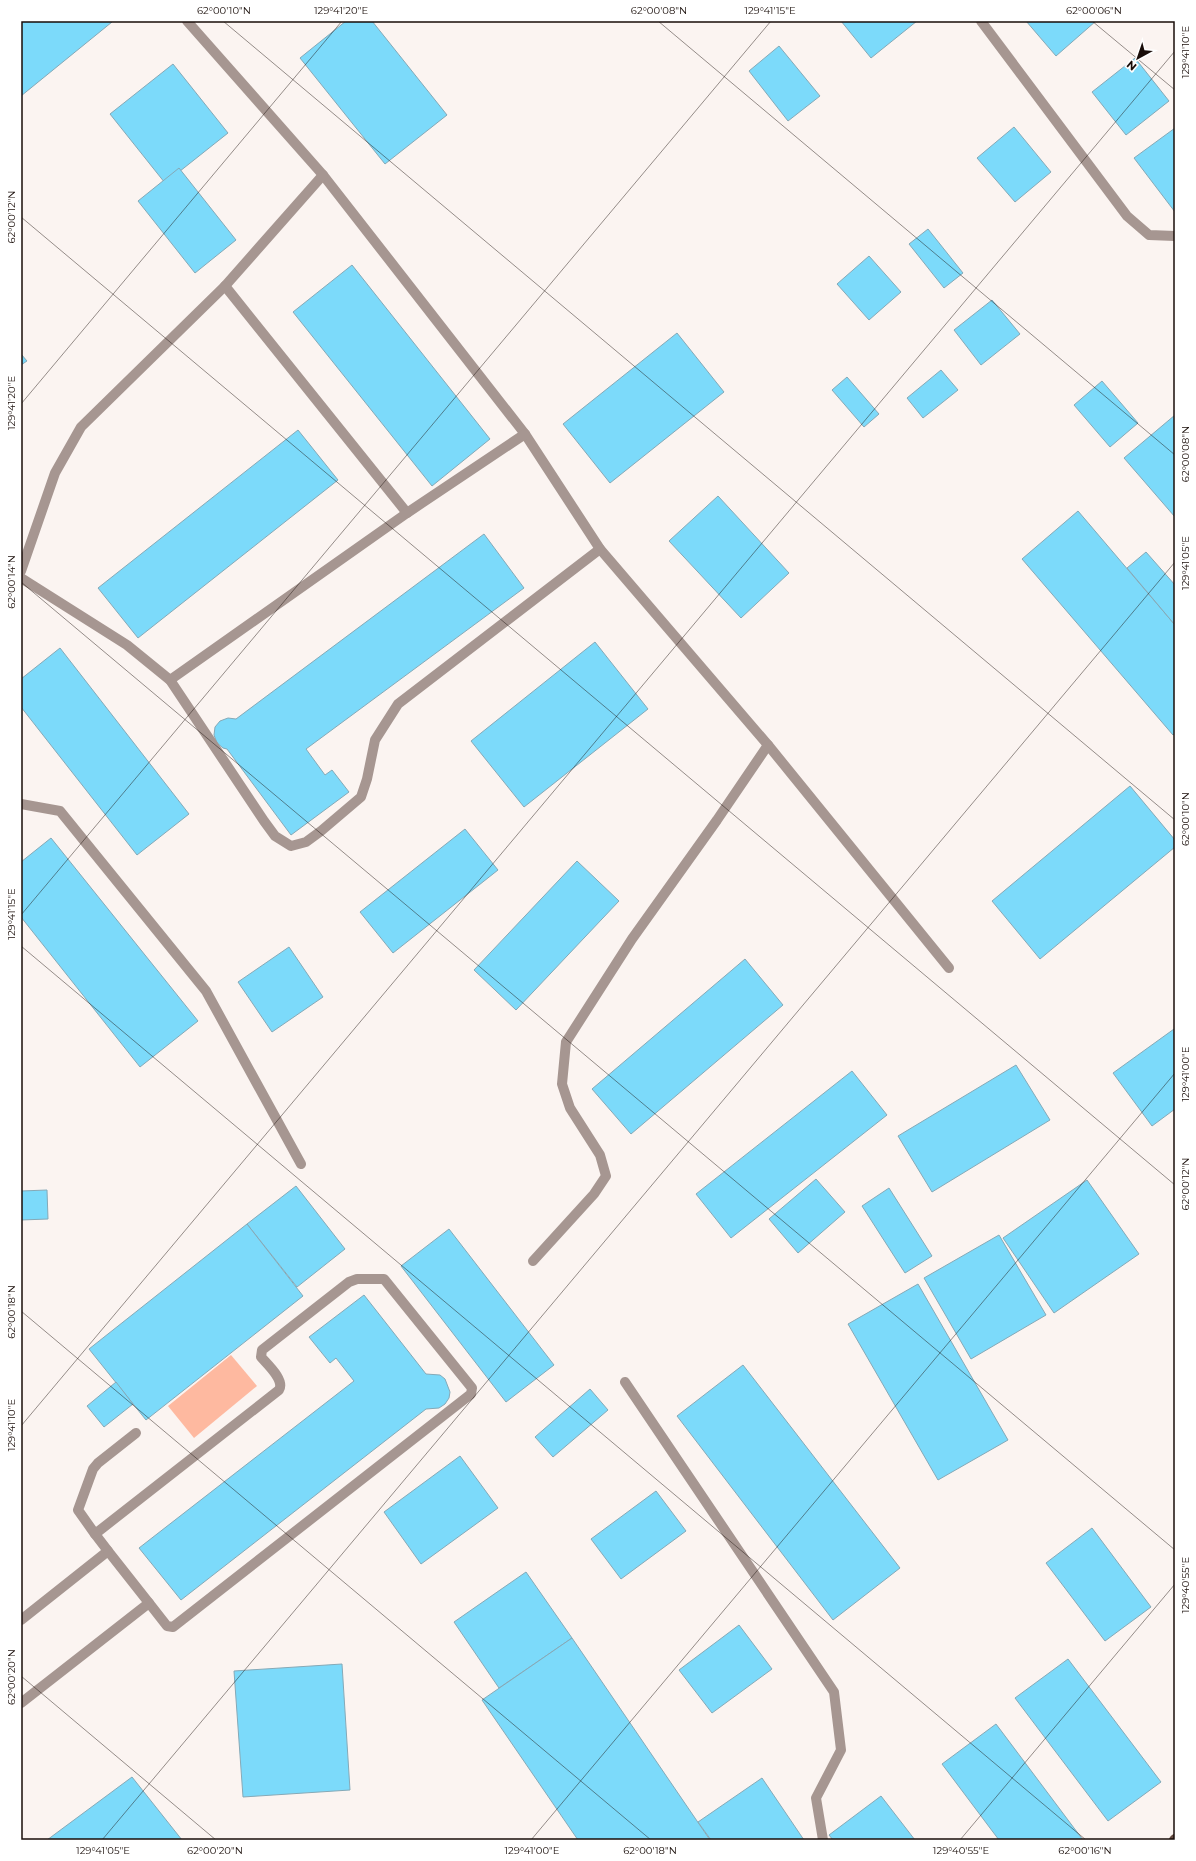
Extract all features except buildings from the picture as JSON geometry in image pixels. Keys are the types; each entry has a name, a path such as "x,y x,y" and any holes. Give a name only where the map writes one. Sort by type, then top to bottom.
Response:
{"street":[{"path":"187,21 323,175 525,434 600,549 768,745 949,968"},
{"path":"981,21 1127,216 1150,235 1175,236"},
{"path":"21,571 55,473 81,427 225,286 323,175"},
{"path":"225,286 407,513"},
{"path":"170,680 407,513 525,434"},
{"path":"21,578 126,644 170,680 275,836 291,846 306,842 360,797 367,779 375,740 398,704 600,549"},
{"path":"533,1261 594,1194 606,1176 600,1155 570,1108 562,1084 566,1042 632,939 717,820 768,745"},
{"path":"21,804 60,811 206,991 301,1164"},
{"path":"95,1534 280,1390 280,1381 261,1356 262,1350 352,1280 380,1278 389,1282 472,1388 472,1394 173,1627 167,1626 108,1552 95,1534 78,1510 93,1469 98,1463 136,1433"},
{"path":"625,1382 834,1692 841,1750 816,1798 823,1840"},
{"path":"21,1620 108,1552"},
{"path":"21,1703 149,1603"}],"shaded area":[{"path":"231,1355 257,1386 194,1438 168,1406"}]}
